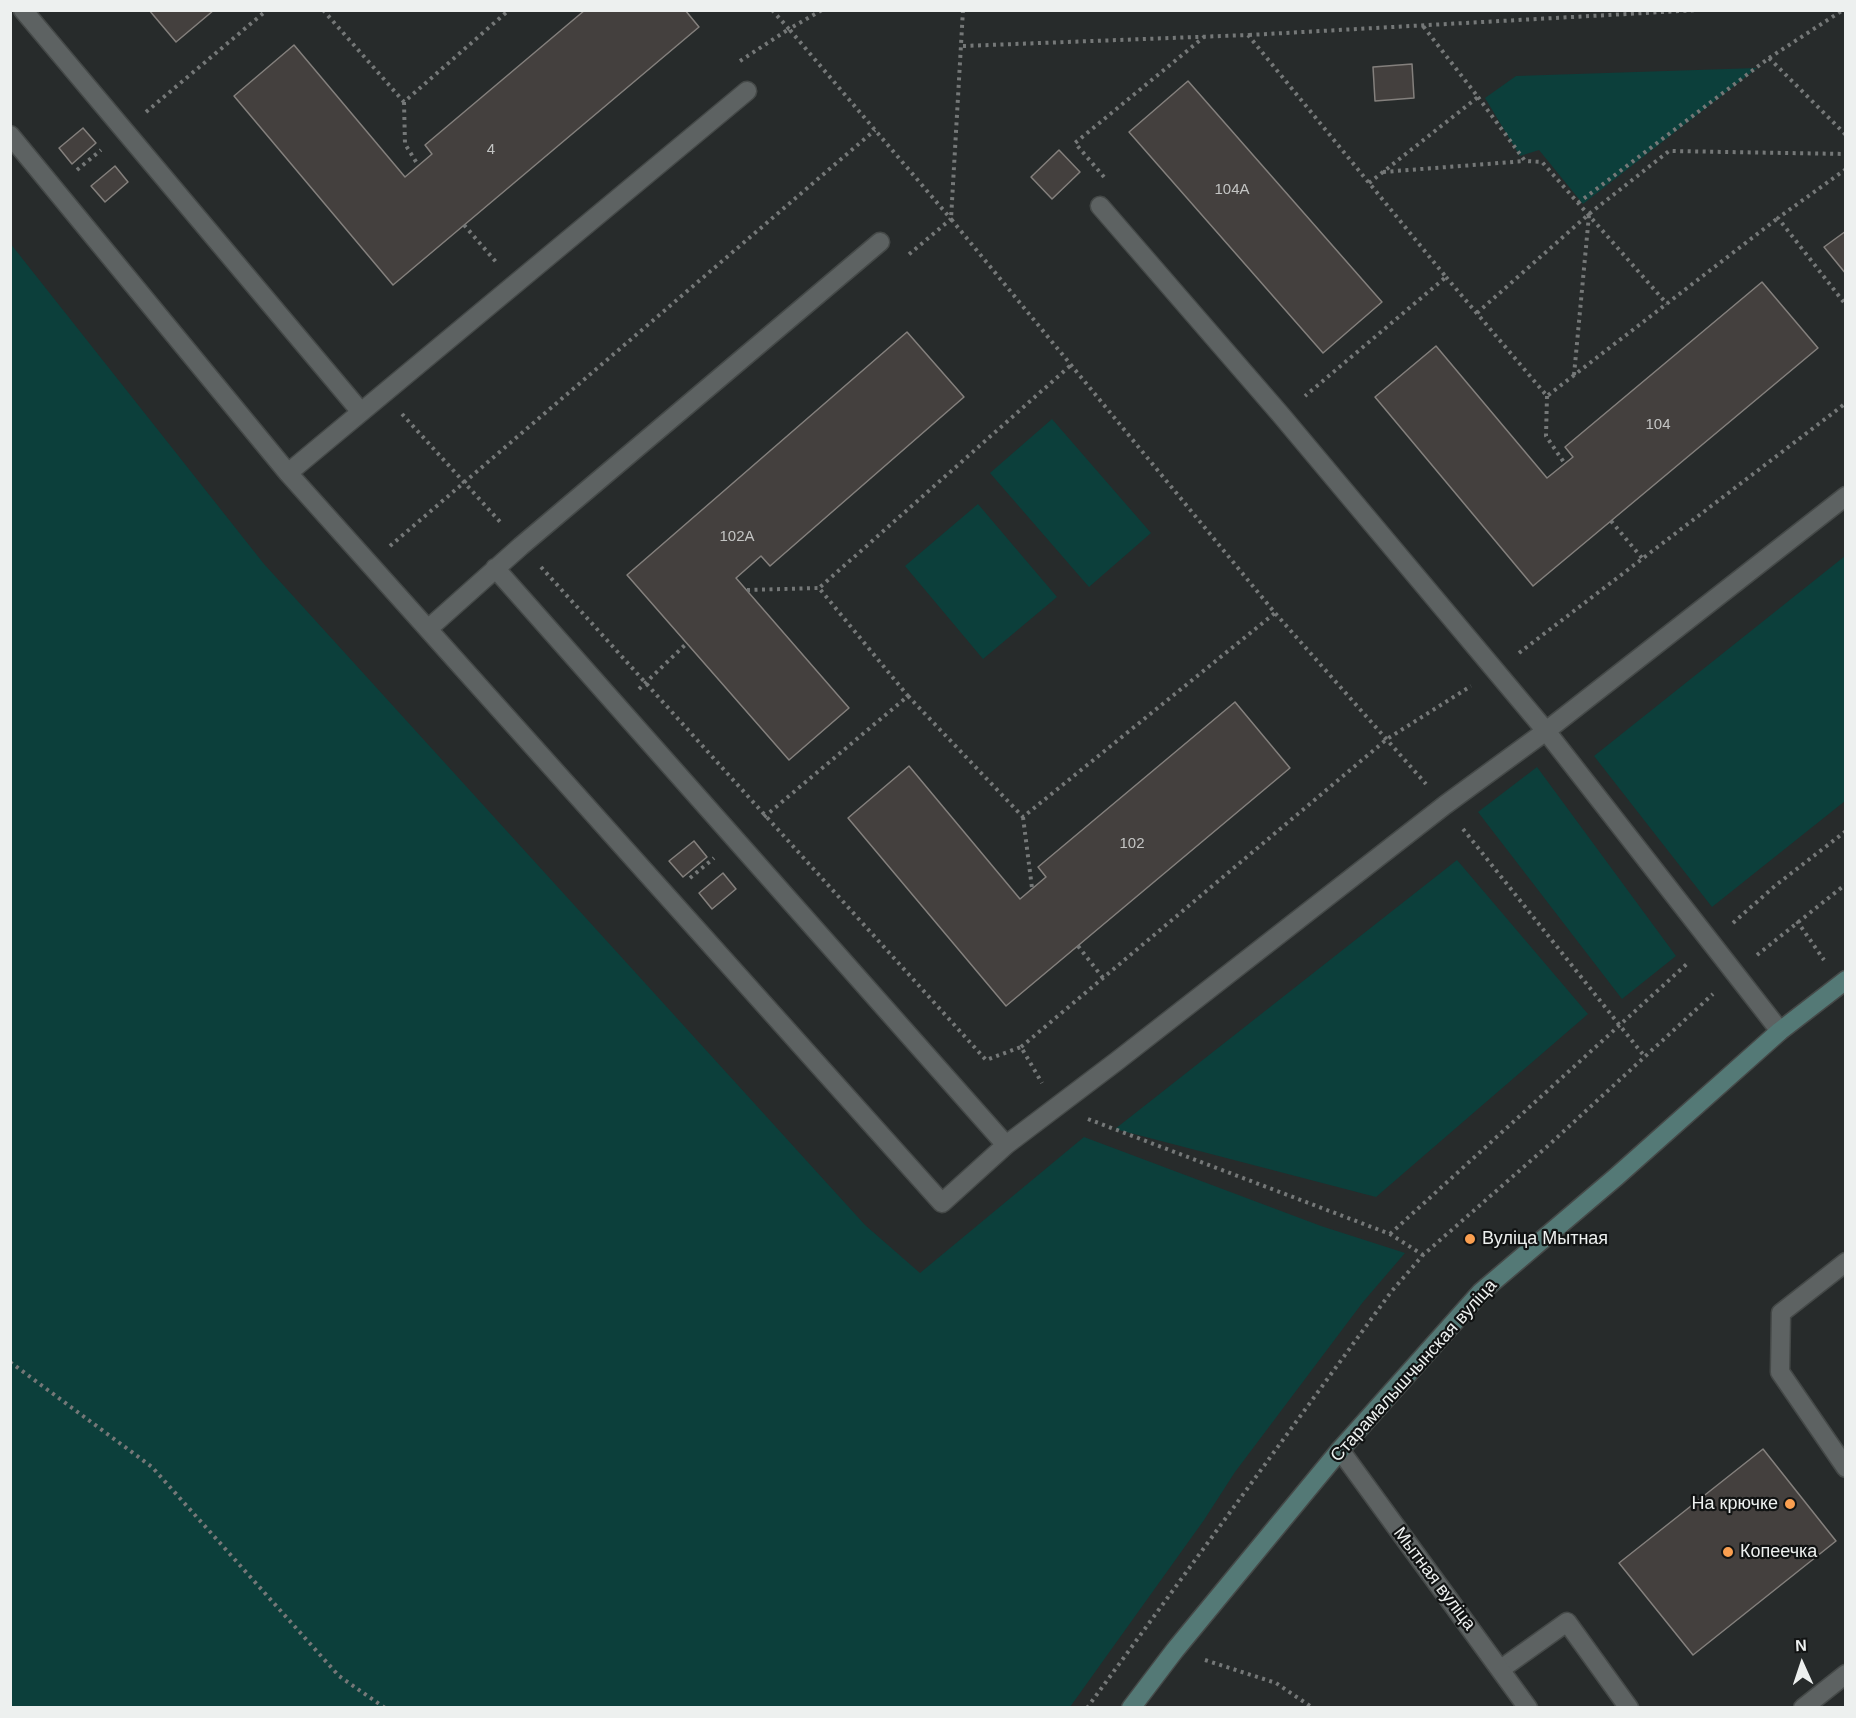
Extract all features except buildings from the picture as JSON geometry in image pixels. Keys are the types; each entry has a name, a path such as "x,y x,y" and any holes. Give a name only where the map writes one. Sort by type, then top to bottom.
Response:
{"main road":[{"name":"Старамалышчынская вуліца","path":"1131,1707 1175,1650 1340,1450 1481,1292 1616,1177 1780,1031 1843,982"}],"street":[{"path":"23,10 361,412"},
{"path":"288,473 747,91"},
{"path":"10,135 288,473 942,1203 1006,1145 1445,806 1546,731 1845,496"},
{"path":"1101,206 1546,731 1780,1031"},
{"path":"428,629 495,568 880,242"},
{"path":"495,568 1006,1145"},
{"path":"1845,1262 1781,1313 1780,1372 1845,1468"},
{"name":"Мытная вуліца","path":"1340,1450 1528,1707"},
{"path":"1501,1669 1567,1622 1629,1707"},
{"path":"1803,1707 1845,1674"}],"path":[{"path":"55,189 267,10"},
{"path":"323,10 404,102 405,144 418,165"},
{"path":"404,102 509,10"},
{"path":"772,10 951,219 1275,613 1445,806 1645,1057"},
{"path":"735,64 822,10"},
{"path":"951,219 963,46 963,10"},
{"path":"963,46 1248,35 1699,10"},
{"path":"1578,202 1769,58 1843,10"},
{"path":"1423,26 1525,161"},
{"path":"1248,35 1446,277 1547,396 1546,436 1565,464"},
{"path":"1105,179 1075,143 1205,37"},
{"path":"1769,58 1845,135"},
{"path":"1369,183 1478,97"},
{"path":"369,564 875,129"},
{"path":"1477,313 1589,214 1669,151 1845,154"},
{"path":"1383,172 1525,161 1542,162 1667,304"},
{"path":"1547,396 1845,169"},
{"path":"1574,376 1589,214"},
{"path":"1778,218 1845,306"},
{"path":"464,225 499,266"},
{"path":"1281,416 1446,277"},
{"path":"747,590 819,588 1071,365"},
{"path":"383,393 986,1060 1020,1047 1387,740 1496,671 1845,403"},
{"path":"1611,521 1642,558"},
{"path":"819,588 908,696 1023,817 1032,888"},
{"path":"1023,817 1275,613"},
{"path":"619,708 686,644"},
{"path":"668,897 908,696"},
{"path":"1390,1234 1711,942 1776,885 1845,831"},
{"path":"1087,1707 1391,1292 1423,1255 1551,1143 1735,973 1797,921 1845,885"},
{"path":"1797,921 1843,982"},
{"path":"1078,946 1104,978"},
{"path":"1020,1047 1056,1107 1390,1234 1423,1255"},
{"path":"10,1362 152,1467 339,1676 385,1707"},
{"path":"1175,1650 1276,1683 1313,1707"}],"shaded area":[{"path":"1757,68 1583,204 1539,150 1520,156 1485,98 1516,76"},
{"path":"10,243 264,564 865,1225 920,1273 1084,1137 1321,1226 1405,1253 1363,1302 1235,1472 1204,1520 1070,1707 11,1707"},
{"path":"1052,419 1151,533 1089,587 990,473"},
{"path":"978,504 1057,597 983,659 905,566"},
{"path":"1845,556 1845,801 1712,907 1594,756"},
{"path":"1537,767 1676,956 1622,999 1478,812"},
{"path":"1457,860 1588,1014 1376,1197 1115,1129"}],"place":[{"name":"Вуліца Мытная","path":"1470,1239"},
{"name":"На крючке","path":"1790,1504"},
{"name":"Копеечка","path":"1728,1552"}]}
